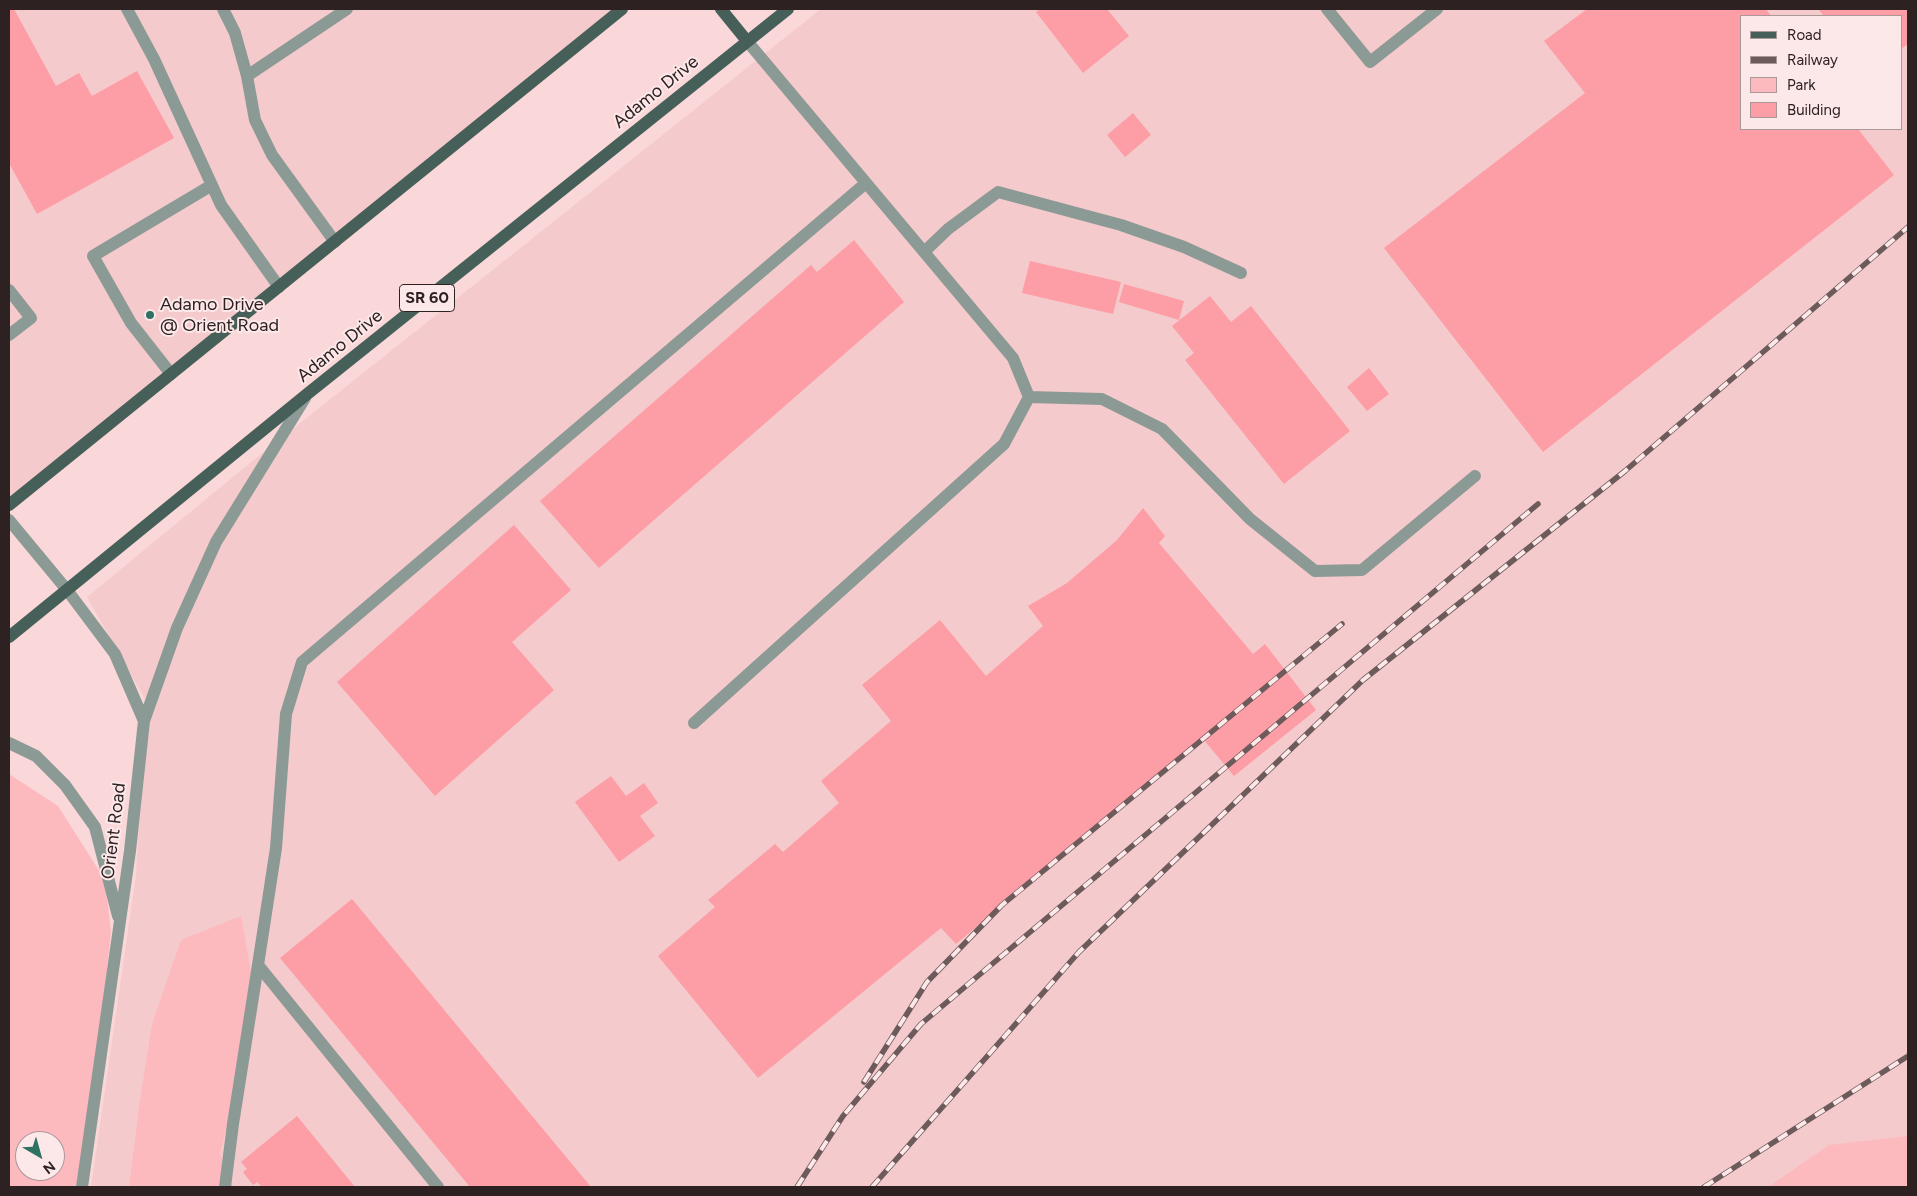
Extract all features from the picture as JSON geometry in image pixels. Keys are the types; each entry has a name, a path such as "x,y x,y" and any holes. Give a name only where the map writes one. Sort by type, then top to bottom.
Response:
{"main road":[{"path":"9,505 622,9"},
{"path":"721,9 747,41"},
{"name":"Adamo Drive","path":"9,637 788,9"}],"street":[{"path":"127,9 154,59 221,205 279,287"},
{"path":"223,9 236,33 247,76 255,120 272,155 335,242"},
{"path":"247,76 347,9"},
{"path":"1327,9 1370,62 1437,9"},
{"path":"747,41 1013,358 1029,397"},
{"path":"226,1187 233,1124 276,848 286,714 302,662 866,183"},
{"path":"171,374 131,323 93,256 212,185"},
{"path":"924,252 948,230 998,192 1121,225 1184,247 1241,274"},
{"path":"9,290 31,318 9,335"},
{"path":"144,721 177,628 216,542 306,396"},
{"path":"1029,397 1102,399 1162,429 1250,519 1314,572 1362,570 1475,476"},
{"path":"694,723 1004,444 1029,397"},
{"name":"Orient Road","path":"9,520 67,590 115,654 144,721 130,850 82,1187"},
{"path":"9,743 36,756 66,785 95,827 120,921"},
{"path":"258,965 438,1187"}],"shaded area":[{"path":"9,9 622,9 9,507"},
{"path":"821,9 1908,9 1908,1187 91,1187 136,875 146,701 87,597 250,463"}],"green space":[{"path":"9,774 58,806 105,880 111,931 85,1187 9,1187"},
{"path":"241,916 254,989 241,1066 220,1154 233,1187 129,1187 152,1024 181,940"},
{"path":"1908,1136 1908,1187 1768,1187 1829,1145"}],"building":[{"path":"9,9 14,9 56,86 79,73 92,96 137,71 174,138 37,214 9,163"},
{"path":"1040,9 1107,9 1129,36 1083,73 1036,12"},
{"path":"1587,9 1766,9 1770,15 1740,15 1740,130 1859,130 1894,175 1543,452 1384,248 1585,93 1544,41"},
{"path":"1818,9 1908,9 1908,44 1902,48 1902,15 1823,15"},
{"path":"1133,113 1151,135 1125,157 1107,135"},
{"path":"854,240 904,302 599,568 540,501 811,265 817,272"},
{"path":"1030,261 1121,282 1113,314 1022,293"},
{"path":"1124,284 1184,301 1179,320 1119,302"},
{"path":"1210,296 1231,322 1251,306 1350,431 1284,484 1185,360 1194,353 1172,326"},
{"path":"1369,368 1389,394 1367,411 1347,387"},
{"path":"1143,508 1165,536 1159,543 1253,654 1265,644 1316,710 1234,776 1203,739 956,944 941,928 758,1078 658,956 715,907 708,900 775,844 783,852 839,803 821,781 891,721 862,685 940,620 986,676 1043,626 1028,606 1067,583 1117,540"},
{"path":"514,525 571,590 512,642 554,690 435,796 337,682"},
{"path":"611,776 626,796 644,783 658,803 640,816 655,836 619,862 575,802"},
{"path":"352,899 591,1187 470,1187 280,958"},
{"path":"297,1116 355,1187 262,1187 257,1182 253,1185 243,1172 247,1169 241,1162"}],"railway":[{"path":"872,1187 1079,952 1363,680 1625,471 1908,227"},
{"path":"797,1187 843,1116 921,1024 1538,504"},
{"path":"864,1082 927,982 1002,905 1342,624"},
{"path":"1704,1187 1908,1056"}],"place":[{"name":"Adamo Drive @ Orient Road","path":"150,315"}]}
